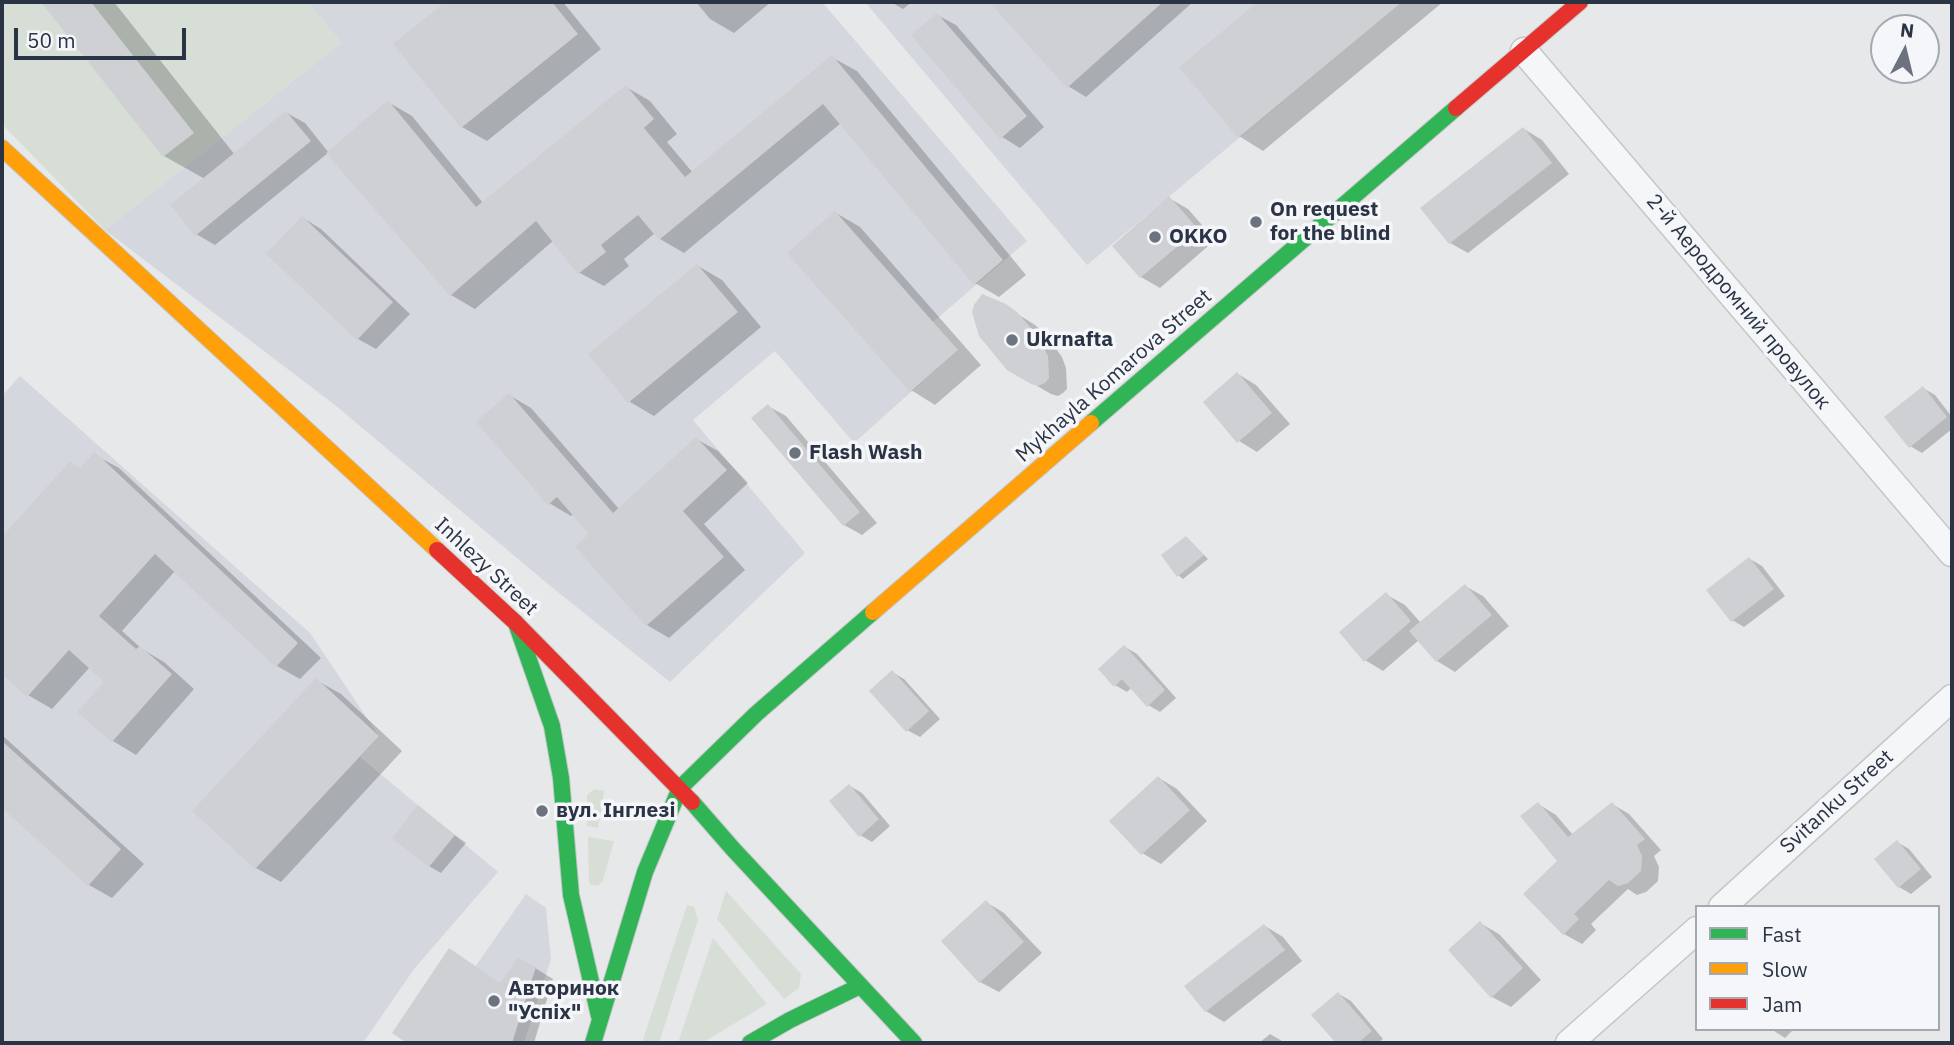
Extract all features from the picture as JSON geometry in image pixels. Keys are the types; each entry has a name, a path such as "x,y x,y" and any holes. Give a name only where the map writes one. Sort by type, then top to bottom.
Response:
{"main road":[{"name":"Mykhayla Komarova Street","path":"680,788 756,715 1150,371 1580,2"},
{"name":"Inhlezy Street","path":"2,148 516,623 680,788 914,1043"},
{"path":"516,623 552,726 561,778 571,895 600,1020"},
{"path":"593,1043 645,872 680,788"},
{"path":"750,1043 860,986"}],"street":[{"name":"2-й Аеродромний провулок","path":"1524,51 1952,553"},
{"name":"Svitanku Street","path":"1725,905 1952,698"},
{"path":"1569,1043 1695,932"}],"shaded area":[{"path":"2,2 308,2 341,43 105,230 2,124"},
{"path":"308,2 822,2 1027,241 933,322 958,350 854,443 775,351 693,420 805,553 670,682 548,584 335,405 105,230 341,43"},
{"path":"865,2 1402,2 1087,265"},
{"path":"20,376 310,633 379,736 360,757 498,872 414,969 363,1043 2,1043 2,396"},
{"path":"595,789 604,791 598,828 587,826 587,795"},
{"path":"588,837 614,841 603,880 598,886 589,882"},
{"path":"726,891 801,974 799,988 784,999 717,919"},
{"name":"Авторинок \"Успіх\"","path":"526,894 546,908 551,959 524,1043 422,1043"},
{"path":"687,905 694,907 698,920 659,1043 642,1043"},
{"path":"713,938 767,1004 702,1043 678,1043"}],"building":[{"path":"41,2 91,2 194,133 163,157"},
{"path":"445,2 552,2 578,34 461,128 393,44"},
{"path":"989,2 1163,2 1067,88"},
{"path":"1258,2 1402,2 1238,138 1179,67"},
{"path":"937,13 1027,116 1000,139 911,35"},
{"path":"832,55 1003,260 974,285 823,104 659,240 638,215 601,245 606,252 578,274 536,221 450,296 326,153 388,100 476,207 626,85 654,119 644,128 685,177"},
{"path":"286,111 311,141 195,236 170,205"},
{"path":"1523,127 1552,163 1449,244 1420,208"},
{"name":"OKKO","path":"1169,196 1198,229 1140,278 1112,246"},
{"path":"835,211 958,350 910,392 787,253"},
{"path":"302,216 393,302 357,340 266,254"},
{"path":"697,264 738,312 628,403 588,354"},
{"name":"Ukrnafta","path":"982,294 1017,312 1037,335 1048,356 1049,378 1045,383 1038,386 1031,384 1007,370 979,336 972,312"},
{"path":"1237,372 1272,413 1237,443 1203,402"},
{"path":"1923,386 1947,417 1909,448 1884,417"},
{"path":"509,393 613,513 696,437 727,470 683,511 724,557 646,626 575,547 589,534 557,497 548,505 476,422"},
{"name":"Flash Wash","path":"768,404 860,512 843,526 751,418"},
{"path":"95,452 298,643 276,667 155,554 99,616 136,649 140,646 172,674 112,742 77,712 104,682 69,650 27,697 2,674 2,537 70,461 80,468"},
{"path":"1186,536 1204,555 1177,577 1161,555"},
{"path":"1749,557 1774,589 1731,622 1706,590"},
{"path":"1465,584 1492,615 1436,662 1409,631"},
{"path":"1386,592 1411,621 1364,662 1339,632"},
{"path":"1124,645 1165,690 1147,707 1122,679 1114,687 1098,669"},
{"path":"892,670 929,711 906,732 869,691"},
{"path":"316,678 379,736 255,869 192,811"},
{"path":"2,741 121,849 88,886 2,808"},
{"path":"1158,776 1190,810 1141,855 1109,821"},
{"path":"849,784 879,819 859,837 829,801"},
{"path":"1538,802 1568,837 1612,802 1645,839 1637,845 1642,856 1641,871 1628,883 1618,886 1609,880 1574,914 1579,919 1563,935 1523,894 1557,861 1520,816"},
{"path":"418,805 455,835 429,867 392,838"},
{"path":"1897,840 1921,869 1898,888 1874,859"},
{"path":"986,900 1024,942 979,983 941,941"},
{"path":"1480,921 1523,968 1491,998 1448,950"},
{"path":"1264,924 1285,950 1205,1012 1184,986"},
{"path":"449,948 500,983 518,958 536,967 512,1043 407,1043 392,1033"},
{"path":"1338,992 1372,1031 1358,1043 1336,1043 1311,1015"}],"traffic: fast":[{"path":"1091,423 1456,108"},
{"path":"593,1043 645,872 680,788 756,714 873,612"},
{"path":"516,623 552,726 561,778 571,895 599,1016"},
{"path":"692,802 914,1043"},
{"path":"750,1043 860,986"}],"traffic: slow":[{"path":"2,148 437,550"},
{"path":"873,612 1091,423"}],"traffic: jam":[{"path":"1456,108 1580,2"},
{"path":"437,550 516,623 692,802"}],"place":[{"name":"On request for the blind","path":"1256,222"},
{"name":"OKKO","path":"1155,237"},
{"name":"Ukrnafta","path":"1012,340"},
{"name":"Flash Wash","path":"795,453"},
{"name":"вул. Інглезі","path":"542,811"},
{"name":"Авторинок \"Успіх\"","path":"494,1001"}]}
